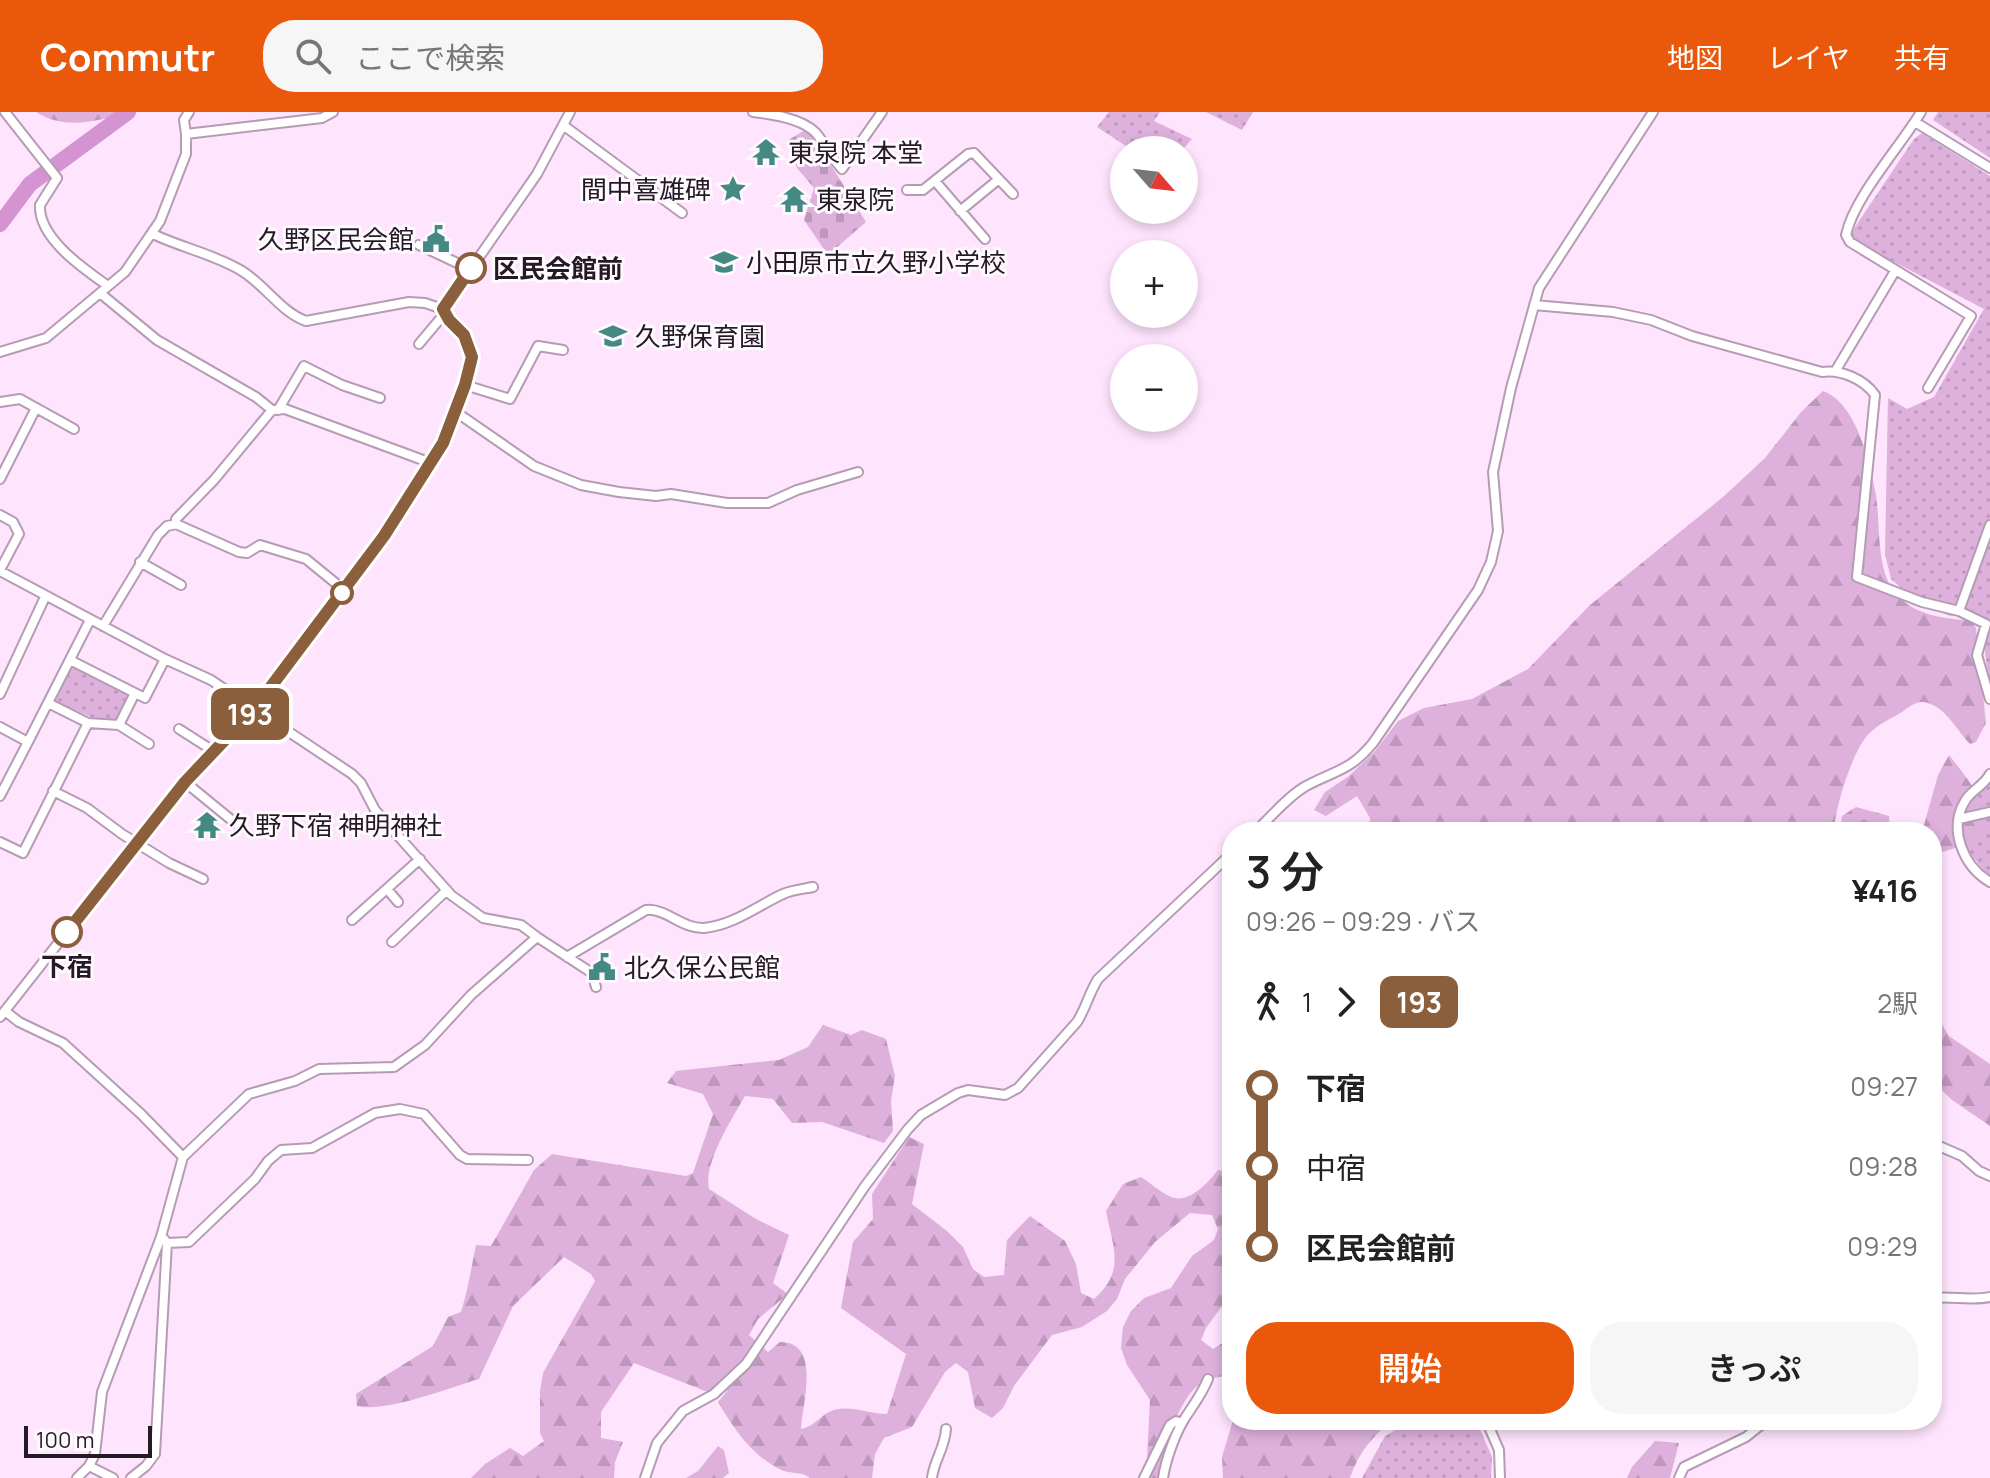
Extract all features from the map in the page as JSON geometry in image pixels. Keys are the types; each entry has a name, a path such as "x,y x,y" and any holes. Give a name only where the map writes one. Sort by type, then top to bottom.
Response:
{"street":[{"path":"0,352 46,338 125,272 153,234 186,154 184,120 189,112"},
{"path":"186,134 322,118 333,112"},
{"path":"419,344 530,184 569,112"},
{"path":"753,112 773,114 814,131 842,169 882,112"},
{"path":"1266,822 1306,787 1360,759 1478,590 1491,562 1498,531 1493,472 1511,388 1539,288 1653,112"},
{"path":"1921,112 1860,204 1846,235 1850,242 1971,316 1928,388"},
{"path":"6,113 57,178 40,205 43,224 68,257 108,286"},
{"path":"1915,122 1990,168"},
{"path":"563,125 682,213"},
{"path":"907,190 923,190 968,154 974,153 1013,194"},
{"path":"960,211 999,179"},
{"path":"935,181 985,239"},
{"path":"153,234 238,269 259,282 293,317 306,321 409,302 425,303 444,311 469,345 472,357 456,412 443,443 384,536 255,708 185,782 3,1009 19,1022 63,1043 183,1157"},
{"path":"419,245 470,269"},
{"path":"1836,370 1895,271"},
{"path":"100,293 157,340 275,410 285,409 431,463"},
{"path":"1534,305 1613,312 1651,320 1692,336 1822,372 1836,370 1869,386 1875,395 1857,577 1922,602 1959,611 1986,624 1977,655 1990,699"},
{"path":"465,385 510,399 538,346 563,350"},
{"path":"176,524 176,519 275,410 304,366 342,385 380,398"},
{"path":"0,402 20,399 74,429"},
{"path":"0,479 36,408"},
{"path":"456,412 534,466 581,485 619,492 656,496 671,494 727,503 760,504 858,472"},
{"path":"0,515 13,522 19,534 0,570 45,597 211,680 352,774 361,783 375,810 465,907 483,918 521,925 592,973 596,987"},
{"path":"103,626 158,535 167,526 176,524 239,552 247,553 260,545 306,559 344,590"},
{"path":"1959,611 1990,525"},
{"path":"140,562 181,585"},
{"path":"0,694 45,597"},
{"path":"0,796 90,620"},
{"path":"70,660 145,698 165,659"},
{"path":"119,725 135,693"},
{"path":"48,703 88,723 119,725 149,744"},
{"path":"0,842 23,853 88,723"},
{"path":"0,727 28,742"},
{"path":"179,729 215,752"},
{"path":"1990,774 1965,800 1957,827 1960,847 1990,882"},
{"path":"185,782 240,827"},
{"path":"53,791 87,808 169,863 203,879"},
{"path":"1959,819 1990,812"},
{"path":"352,920 420,859"},
{"path":"638,1478 657,1443 683,1411 714,1394 746,1364 865,1186 914,1122 958,1093 968,1090 1005,1095 1018,1088 1077,1022 1098,979 1222,862"},
{"path":"567,957 646,910 654,909 683,925 705,928 737,920 786,893 813,887"},
{"path":"387,889 398,902"},
{"path":"392,942 447,890"},
{"path":"77,1478 95,1454 106,1380 164,1240 183,1157 249,1094 295,1081 319,1069 394,1067 425,1045 471,995 537,937"},
{"path":"164,1240 189,1242 281,1150 312,1148 375,1113 400,1109 424,1114 467,1159 528,1160"},
{"path":"1942,1147 1962,1156 1990,1176"},
{"path":"131,1478 155,1454 164,1240"},
{"path":"1942,1297 1979,1300 1990,1297"},
{"path":"1163,1478 1182,1423 1202,1394 1208,1379"},
{"path":"1144,1478 1170,1425 1176,1421 1182,1423"},
{"path":"932,1478 933,1466 945,1444 946,1429"},
{"path":"1490,1430 1499,1450 1500,1478"},
{"path":"1679,1478 1684,1467 1755,1430"},
{"path":"645,1478 649,1461"},
{"path":"89,1466 113,1478"}],"green space":[{"path":"36,112 127,112 104,119 69,123"},
{"path":"1109,112 1160,112 1154,121 1186,136 1111,136 1097,127"},
{"path":"1206,112 1253,112 1242,130"},
{"path":"1938,112 1990,112 1990,158 1933,120"},
{"path":"805,130 812,134 866,222 828,255 804,220 814,188 797,168 787,141"},
{"path":"1922,133 1990,176 1990,692 1981,620 1965,614 1950,616 1918,603 1891,579 1885,554 1888,398 1907,409 1934,397 1984,309 1858,243 1852,234 1914,139"},
{"path":"1823,391 1834,397 1852,419 1869,463 1877,503 1880,549 1893,590 1918,610 1935,616 1971,621 1976,628 1986,723 1976,742 1970,744 1945,713 1932,704 1918,702 1912,705 1874,729 1860,746 1841,796 1835,822 1370,822 1357,796 1326,816 1314,810 1325,792 1349,776 1375,751 1398,721 1424,708 1472,699 1528,669 1590,605 1723,497 1765,458 1801,412"},
{"path":"72,664 130,696 112,726 53,701"},
{"path":"1949,755 1976,794 1982,814 1979,840 1943,852 1942,822 1925,822 1938,775"},
{"path":"1990,782 1990,878 1956,836 1974,798"},
{"path":"1856,807 1889,816 1889,822 1841,822 1842,816"},
{"path":"823,1025 851,1035 862,1030 886,1039 895,1076 891,1101 893,1131 884,1143 822,1122 792,1123 773,1099 745,1096 714,1154 708,1178 709,1189 756,1219 789,1235 773,1283 788,1294 758,1319 749,1335 768,1352 780,1342 793,1345 801,1352 807,1376 801,1429 836,1410 887,1414 906,1354 841,1308 853,1242 873,1219 872,1194 909,1137 924,1144 912,1204 963,1247 973,1269 984,1277 1004,1275 1007,1240 1030,1216 1065,1241 1076,1264 1081,1293 1094,1299 1104,1289 1114,1269 1114,1248 1106,1211 1123,1184 1141,1177 1169,1196 1183,1198 1203,1187 1218,1170 1222,1171 1222,1306 1201,1340 1213,1349 1222,1343 1222,1376 1203,1382 1185,1402 1167,1441 1159,1478 1146,1478 1150,1400 1127,1365 1121,1348 1123,1327 1131,1311 1144,1298 1171,1288 1192,1256 1214,1240 1218,1229 1212,1215 1190,1213 1155,1242 1125,1279 1117,1299 1107,1311 1082,1327 1052,1335 1014,1386 1003,1408 992,1418 975,1408 968,1372 956,1363 945,1372 912,1427 884,1438 875,1454 872,1478 810,1478 781,1470 752,1449 730,1422 718,1402 728,1390 705,1391 634,1363 601,1412 601,1438 623,1442 615,1462 614,1478 471,1478 485,1464 510,1448 523,1456 544,1441 540,1433 543,1373 595,1281 591,1274 564,1257 513,1306 479,1379 400,1403 357,1406 356,1394 433,1346 448,1317 461,1312 476,1245 491,1246 534,1170 552,1154 686,1176 693,1173 713,1114 703,1094 667,1083 676,1071 779,1060 808,1047"},
{"path":"1942,1025 1949,1036 1990,1064 1990,1126 1942,1090"},
{"path":"1230,1430 1382,1430 1367,1445 1350,1478 1223,1478 1222,1457"},
{"path":"1396,1430 1480,1430 1492,1457 1491,1478 1362,1478 1385,1436"},
{"path":"1655,1441 1679,1443 1670,1478 1627,1478 1632,1467"},
{"path":"718,1446 724,1450 729,1473 723,1478 686,1478 698,1471"}],"waterway":[{"path":"0,224 30,184 128,112"}],"bus line":[{"name":"193","path":"67,932 185,782 255,708 384,536 443,443 456,412 472,357 464,335 443,309 471,268"}],"place":[{"name":"東泉院 本堂","path":"766,152"},
{"name":"間中喜雄碑","path":"733,189"},
{"name":"東泉院","path":"794,199"},
{"name":"久野区民会館","path":"436,239"},
{"name":"小田原市立久野小学校","path":"724,262"},
{"name":"区民会館前","path":"471,268"},
{"name":"久野保育園","path":"613,336"},
{"name":"久野下宿 神明神社","path":"207,825"},
{"name":"下宿","path":"67,932"},
{"name":"北久保公民館","path":"602,967"}]}
